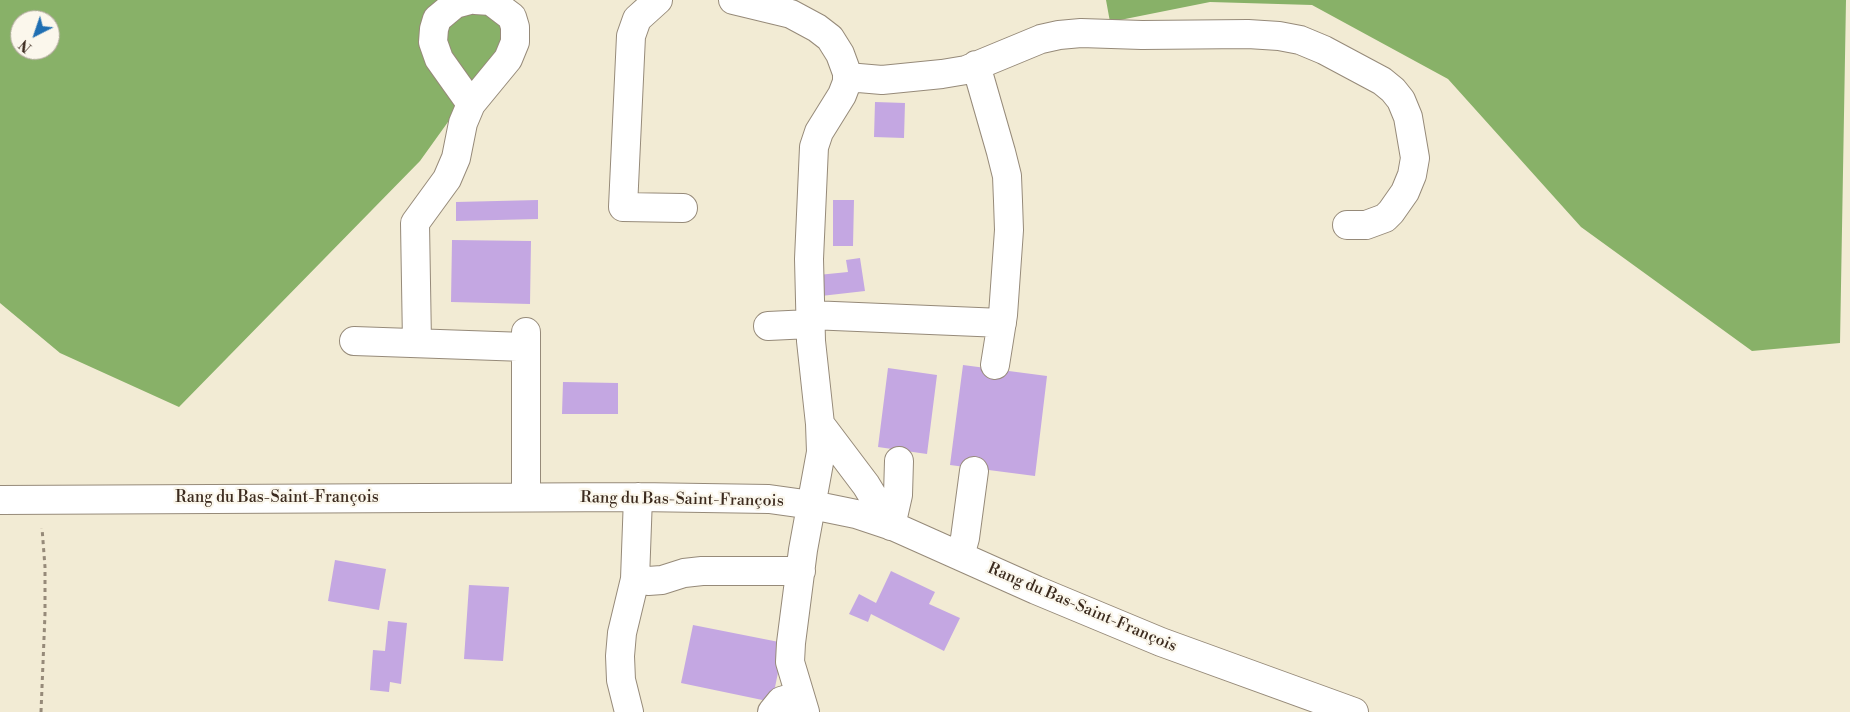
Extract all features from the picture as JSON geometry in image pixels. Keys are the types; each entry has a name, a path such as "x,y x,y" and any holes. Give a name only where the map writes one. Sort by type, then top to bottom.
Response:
{"street":[{"path":"470,0 454,4 437,18 433,42 439,59 471,104"},
{"path":"417,343 415,223 447,178 456,158 463,124 471,104 508,60 515,42 515,27 512,17 491,1 475,0"},
{"path":"658,0 637,19 631,36 623,207 684,208"},
{"path":"733,0 791,14 816,28 830,38 840,54 847,76 847,82 842,95 819,132 814,147 809,259 810,319 821,452 800,571 790,662 803,705"},
{"path":"847,76 882,80 966,70 1041,39 1081,33 1142,35 1248,34 1279,36 1300,40 1324,50 1382,81 1400,100 1408,117 1415,158 1412,175 1405,192 1391,212 1376,222 1366,225 1347,225"},
{"path":"976,65 1007,176 1009,230 1002,323 995,365"},
{"path":"768,326 810,319 1002,323"},
{"path":"354,341 417,343 526,339 526,496"},
{"path":"820,424 866,485 891,526"},
{"path":"891,526 898,495 899,461"},
{"path":"960,556 965,538 974,472"},
{"name":"Rang du Bas-Saint-François","path":"0,500 526,496 769,499 812,505 856,514 891,526 1161,642 1354,712"},
{"path":"628,712 621,680 620,656 622,633 635,579 638,497"},
{"path":"635,579 648,581 662,580 684,573 702,572 800,571"},
{"path":"772,712 780,702 792,698 803,705"}],"path":[{"path":"40,500 45,567 41,712"}],"green space":[{"path":"0,0 514,0 496,55 420,161 179,407 60,353 0,303"},
{"path":"1106,0 1846,0 1840,343 1752,351 1581,227 1448,79 1312,5 1210,2 1110,22"}],"building":[{"path":"875,102 905,103 904,138 874,137"},
{"path":"538,200 538,219 456,221 456,202"},
{"path":"833,200 854,200 853,246 833,246"},
{"path":"452,240 531,241 530,304 451,302"},
{"path":"860,258 865,291 821,296 818,275 848,272 846,260"},
{"path":"963,365 1047,376 1035,476 950,465"},
{"path":"888,368 937,375 927,454 878,447"},
{"path":"563,382 618,383 618,414 562,414"},
{"path":"335,560 386,569 379,610 328,601"},
{"path":"891,571 935,592 929,604 960,618 944,651 871,614 868,622 849,614 859,594 876,603"},
{"path":"469,585 509,587 503,661 464,659"},
{"path":"388,621 407,623 401,684 390,682 389,692 370,690 373,650 385,651"},
{"path":"693,625 784,643 772,702 681,683"}]}
